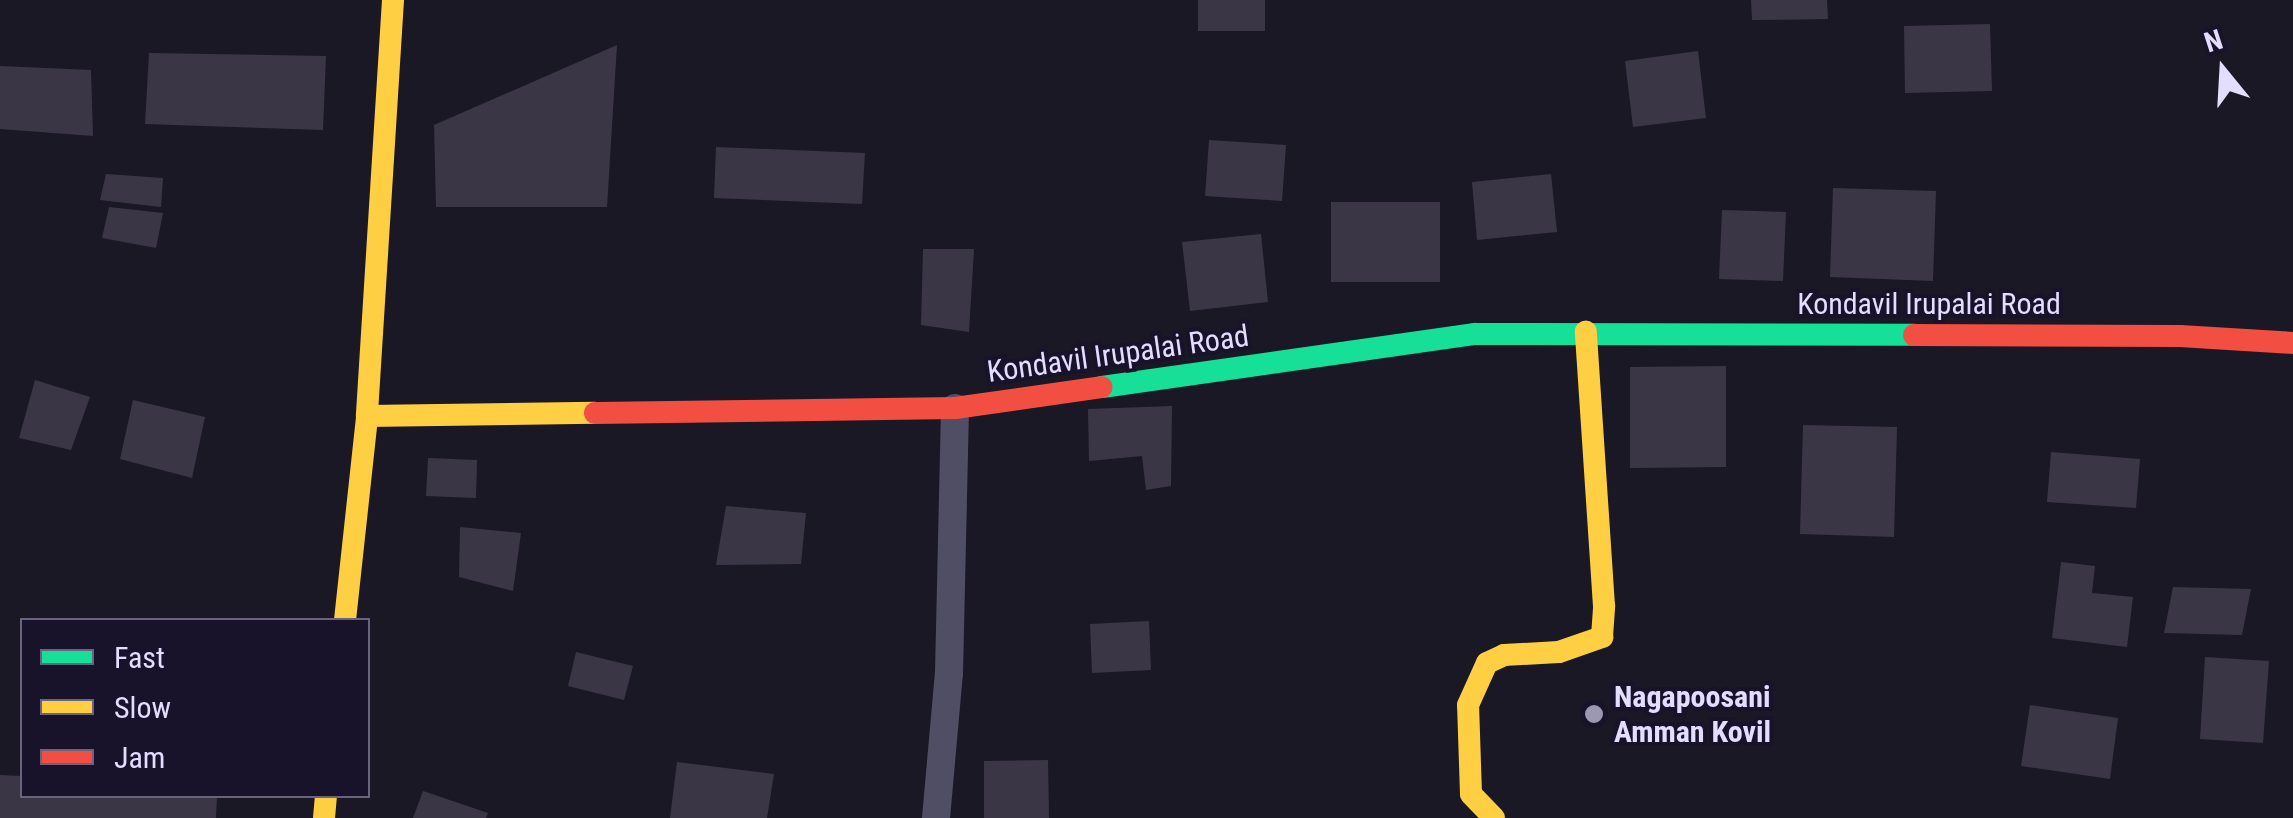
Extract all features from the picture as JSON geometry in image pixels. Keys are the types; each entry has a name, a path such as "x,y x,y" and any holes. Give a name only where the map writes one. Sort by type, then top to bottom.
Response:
{"street":[{"path":"345,618 367,416 393,0"},
{"path":"1494,818 1471,794 1468,705 1487,663 1504,655 1560,652 1602,637 1586,332"},
{"name":"Kondavil Irupalai Road","path":"367,416 955,408 1475,334 2180,336 2293,344"},
{"path":"936,818 949,673 955,408"}],"building":[{"path":"1198,0 1265,0 1265,31 1198,31"},
{"path":"1751,0 1827,0 1828,19 1752,20"},
{"path":"1990,24 1992,91 1905,93 1904,26"},
{"path":"617,45 607,207 436,207 434,125"},
{"path":"1698,51 1706,118 1633,127 1625,61"},
{"path":"149,53 326,56 323,130 145,124"},
{"path":"0,66 91,70 93,136 0,129"},
{"path":"1209,140 1286,145 1282,201 1205,196"},
{"path":"716,147 865,153 862,204 714,198"},
{"path":"106,174 163,178 161,207 100,200"},
{"path":"1551,174 1557,232 1477,240 1472,182"},
{"path":"1833,188 1936,191 1933,281 1830,277"},
{"path":"1331,202 1440,202 1440,282 1331,282"},
{"path":"109,207 163,213 156,248 102,238"},
{"path":"1722,210 1786,212 1783,281 1719,279"},
{"path":"1261,234 1268,302 1190,311 1182,242"},
{"path":"923,249 974,249 969,332 921,325"},
{"path":"1726,366 1726,467 1630,468 1630,367"},
{"path":"35,380 90,397 71,450 19,438"},
{"path":"133,400 205,417 192,478 120,459"},
{"path":"1172,406 1171,486 1146,490 1142,456 1089,461 1088,409"},
{"path":"1803,425 1897,427 1894,537 1800,534"},
{"path":"2051,452 2140,459 2136,508 2047,502"},
{"path":"428,458 477,460 476,498 426,496"},
{"path":"726,506 806,513 801,564 716,565"},
{"path":"460,527 521,533 513,591 459,577"},
{"path":"2061,562 2095,566 2092,593 2133,597 2127,647 2052,638"},
{"path":"2173,587 2251,589 2242,635 2164,633"},
{"path":"1149,621 1151,670 1092,673 1090,624"},
{"path":"576,652 633,666 624,700 568,686"},
{"path":"2205,657 2269,661 2263,743 2200,739"},
{"path":"2030,705 2118,718 2110,779 2021,766"},
{"path":"1048,760 1049,818 984,818 984,761"},
{"path":"677,762 774,774 767,818 670,818"},
{"path":"0,775 20,776 20,798 217,798 216,818 0,818"},
{"path":"423,791 488,813 486,818 413,818"}],"traffic: fast":[{"path":"1102,387 1475,334 1914,335"}],"traffic: slow":[{"path":"393,0 367,416 595,413"},
{"path":"1494,818 1471,794 1468,705 1487,663 1504,655 1559,652 1602,637 1604,606 1586,332"},
{"path":"345,618 367,416"},
{"path":"324,818 326,798"}],"traffic: jam":[{"path":"1914,335 2180,336 2293,343"},
{"path":"595,413 955,408 1102,387"}],"place":[{"name":"Nagapoosani Amman Kovil","path":"1594,714"}]}
